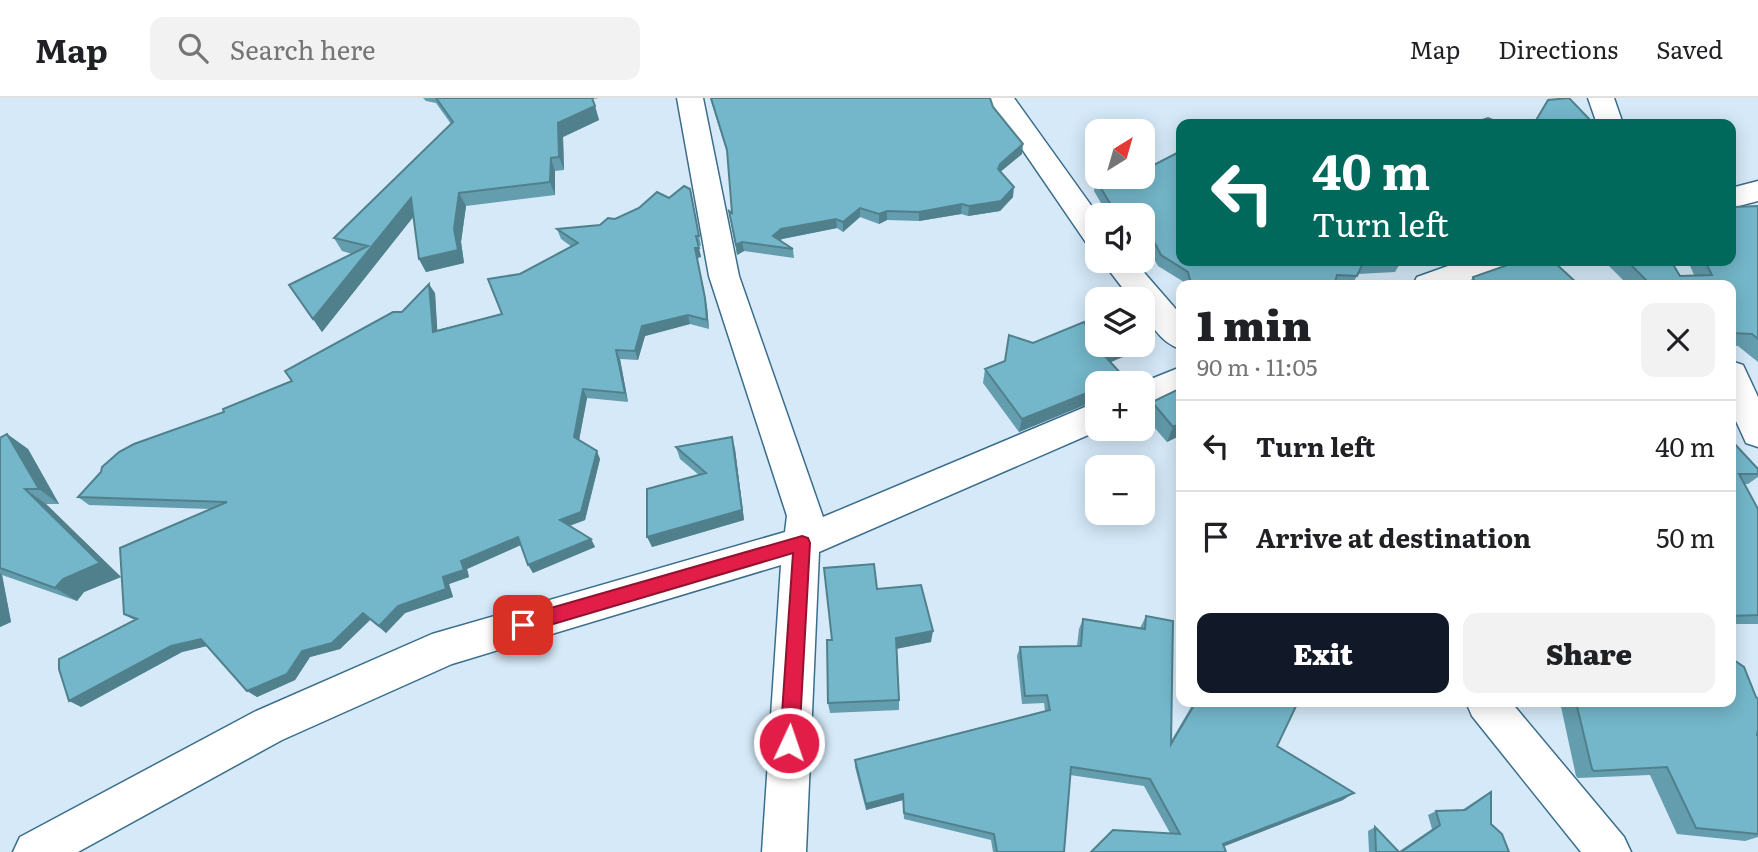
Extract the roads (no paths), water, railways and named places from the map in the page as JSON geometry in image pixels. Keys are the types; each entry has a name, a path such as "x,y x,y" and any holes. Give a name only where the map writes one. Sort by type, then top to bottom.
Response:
{"street":[{"path":"690,98 723,276 805,516 784,852"},
{"path":"1000,98 1085,219"},
{"path":"1601,98 1608,119"},
{"path":"1736,197 1758,191"},
{"path":"1442,280 1480,266"},
{"path":"1127,273 1176,331"},
{"path":"1155,392 1176,382"},
{"path":"1736,385 1758,433"},
{"path":"35,852 268,726 446,647 802,543 1085,421"},
{"path":"1490,707 1609,852"}]}
